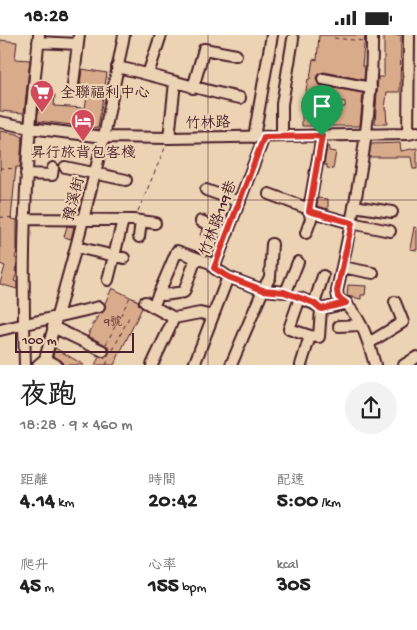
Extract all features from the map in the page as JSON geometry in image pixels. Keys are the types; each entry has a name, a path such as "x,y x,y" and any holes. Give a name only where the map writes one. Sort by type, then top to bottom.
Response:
{"street":[{"name":"豫溪街","path":"42,362 84,219 104,137 124,35"},
{"path":"148,74 161,35"},
{"name":"竹林路119巷","path":"272,35 259,137 240,202 214,268 228,277 263,290 284,292 317,306"},
{"path":"25,365 24,219 30,128 39,38 78,40 72,93"},
{"path":"372,38 371,88 352,223 337,291 338,297 355,313 369,343 376,365"},
{"path":"282,137 282,104 293,39"},
{"path":"412,39 413,133"},
{"path":"193,88 204,49 236,55"},
{"path":"117,67 148,74 193,88 240,98"},
{"path":"323,79 371,88"},
{"path":"169,138 175,82"},
{"name":"竹林路","path":"0,122 30,128 104,137 282,137 413,133"},
{"path":"306,233 311,219 309,210 322,136"},
{"path":"65,167 126,180"},
{"path":"27,172 52,175 53,168"},
{"path":"206,190 240,202"},
{"path":"269,194 309,210 352,223 390,231"},
{"path":"354,206 392,212"},
{"path":"24,219 132,220 155,223"},
{"path":"132,220 139,237"},
{"path":"108,280 119,257 132,220"},
{"path":"201,221 228,233"},
{"path":"231,365 270,277 272,244"},
{"path":"76,247 119,257"},
{"path":"213,316 200,313 174,318 149,305 177,251 216,265"},
{"path":"164,295 184,292 196,258"},
{"path":"284,292 286,292 298,262"},
{"path":"342,267 373,273"},
{"path":"300,298 289,329 319,337 317,306 323,276"},
{"path":"194,365 228,277"},
{"path":"369,343 403,322 395,302"},
{"path":"317,306 346,303"},
{"path":"0,330 54,322 99,307"},
{"path":"152,365 174,318"},
{"path":"54,322 83,342 102,351"},
{"path":"339,326 361,325"},
{"path":"301,365 310,336"},
{"path":"404,365 417,357"},
{"path":"42,362 56,365"}],"path":[{"path":"334,38 372,38"},
{"path":"132,220 150,186 169,138"},
{"path":"0,168 27,172"},
{"path":"0,217 24,219"},
{"path":"102,351 130,297"},
{"path":"83,342 97,316 99,307"},
{"path":"106,365 129,317"}],"building":[{"path":"319,35 365,35 362,66 365,66 364,80 324,72 318,74 316,78 318,84 322,86 363,93 360,126 302,126 302,107 345,107 345,102 305,96 313,59 317,60"},
{"path":"384,35 401,35 400,92 387,92 385,109 387,124 375,124 378,77 384,77"},
{"path":"0,40 17,42 15,59 30,60 24,113 0,111"},
{"path":"82,69 107,73 98,128 37,121 40,93 55,95 54,106 85,108 89,85 80,84"},
{"path":"0,131 17,134 22,139 20,167 16,167 11,219 17,220 17,251 15,258 17,263 15,271 17,273 14,281 17,282 17,289 0,284 5,266 0,264"},
{"path":"400,143 401,151 417,148 417,169 413,169 411,157 369,157 371,144"},
{"path":"329,146 329,151 336,152 333,169 327,168 327,165 324,165 327,147"},
{"path":"318,198 328,199 328,209 317,206"},
{"path":"67,226 74,227 71,239 64,237"},
{"path":"414,227 417,228 417,250 410,249"},
{"path":"202,229 219,236 217,241 200,235"},
{"path":"348,285 366,286 365,295 361,295 361,299 347,296"},
{"path":"112,288 138,301 142,308 114,365 95,365 99,357 106,357 110,350 106,345 88,336 99,314 105,309 105,303"},
{"path":"55,348 84,365 63,365 62,361 53,356"}],"place":[{"name":"全聯福利中心","path":"42,113"},
{"name":"昇行旅背包客棧","path":"83,142"}],"route":[{"path":"322,136 309,211 352,223 337,291 338,297 346,303 321,309 314,303 284,292 263,290 228,277 214,268 264,137 322,136"}]}
